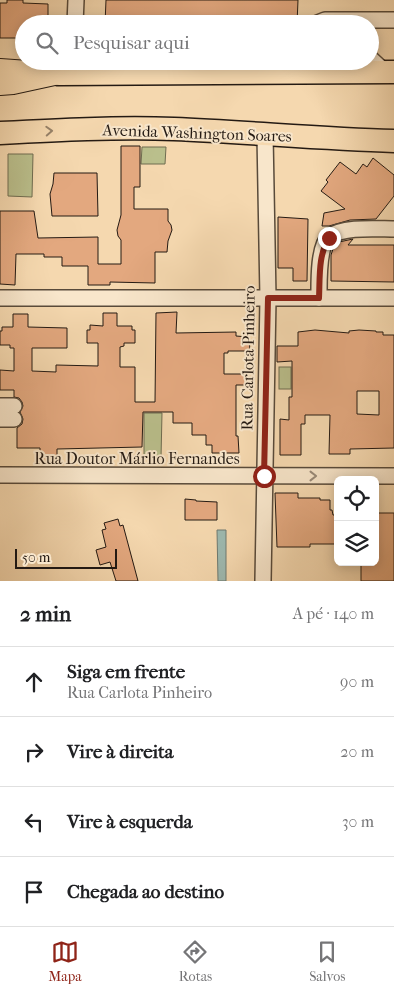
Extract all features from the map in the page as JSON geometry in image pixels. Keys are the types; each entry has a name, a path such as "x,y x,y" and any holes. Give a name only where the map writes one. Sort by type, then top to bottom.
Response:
{"highway":[{"path":"323,139 394,125"},
{"name":"Avenida Washington Soares","path":"0,133 120,128 174,129 323,139 394,141"}],"main road":[{"path":"0,69 15,69"},
{"path":"0,85 13,84 70,70"}],"street":[{"path":"75,15 76,0"},
{"path":"379,20 394,20"},
{"name":"Rua Carlota Pinheiro","path":"263,581 268,298 266,135"},
{"path":"319,298 320,265 324,245 329,238 341,232 362,229 394,229"},
{"path":"0,298 394,298"},
{"name":"Rua Doutor Márlio Fernandes","path":"0,474 394,476"}],"green space":[{"path":"142,147 166,147 165,164 141,164"},
{"path":"8,154 33,154 32,197 8,196"},
{"path":"279,367 291,367 291,389 279,389"},
{"path":"144,413 162,413 161,458 144,458"}],"water":[{"path":"217,530 226,530 226,581 218,581"}],"building":[{"path":"7,0 23,0 23,3 48,4 48,15 15,15 15,38 0,38 0,3 7,3"},
{"path":"106,0 298,0 297,15 105,15"},
{"path":"121,146 140,146 140,187 134,187 134,209 168,209 168,221 172,230 167,252 155,252 155,283 110,282 110,285 88,285 88,266 62,266 62,257 44,257 44,254 16,254 15,285 0,284 0,211 34,211 38,238 98,237 98,264 121,264 121,240 117,230 121,215"},
{"path":"373,158 394,175 394,196 376,219 350,220 322,226 324,213 345,209 321,191 328,182 326,180 340,162 356,174 363,164 367,167"},
{"path":"54,173 97,173 98,216 52,216 50,194"},
{"path":"278,217 308,219 307,281 293,281 293,268 278,268"},
{"path":"353,239 348,245 394,245 394,282 331,281 331,255 334,246 339,242"},
{"path":"177,312 176,333 236,332 236,336 249,337 250,351 228,351 228,353 224,353 224,374 246,374 246,385 236,385 236,436 238,436 239,453 212,453 212,445 206,445 206,435 192,435 192,423 173,423 173,412 143,412 142,447 57,449 57,462 40,462 40,448 17,448 17,428 22,424 23,419 20,412 23,406 22,402 19,398 14,397 14,390 0,390 0,370 14,371 14,348 10,348 10,345 0,345 0,331 2,331 2,327 13,327 13,314 28,314 28,327 67,328 67,348 32,348 32,371 56,372 56,365 98,366 98,343 87,343 87,330 90,330 90,325 103,326 103,313 117,313 117,326 132,326 132,330 135,330 135,343 124,343 124,346 120,347 120,367 135,367 135,402 155,402 156,313"},
{"path":"315,330 349,333 349,331 359,330 383,332 383,335 394,335 394,448 350,449 350,454 329,454 330,415 305,415 305,424 301,424 301,455 280,455 280,419 289,420 289,397 292,397 292,361 277,362 277,346 298,346 298,332","holes":["357,391 379,391 379,415 357,414"]},
{"path":"275,493 298,493 298,498 330,500 330,510 332,510 334,515 334,544 310,544 310,547 277,547"},
{"path":"185,499 217,502 217,520 185,520"},
{"path":"379,513 394,513 394,581 361,581 361,566 379,566"},
{"path":"118,519 120,526 123,525 138,581 116,581 110,562 100,565 96,550 106,547 102,530 106,529 104,523"}],"route":[{"path":"264,476 268,298 319,298 320,265 324,245 329,238"}]}
